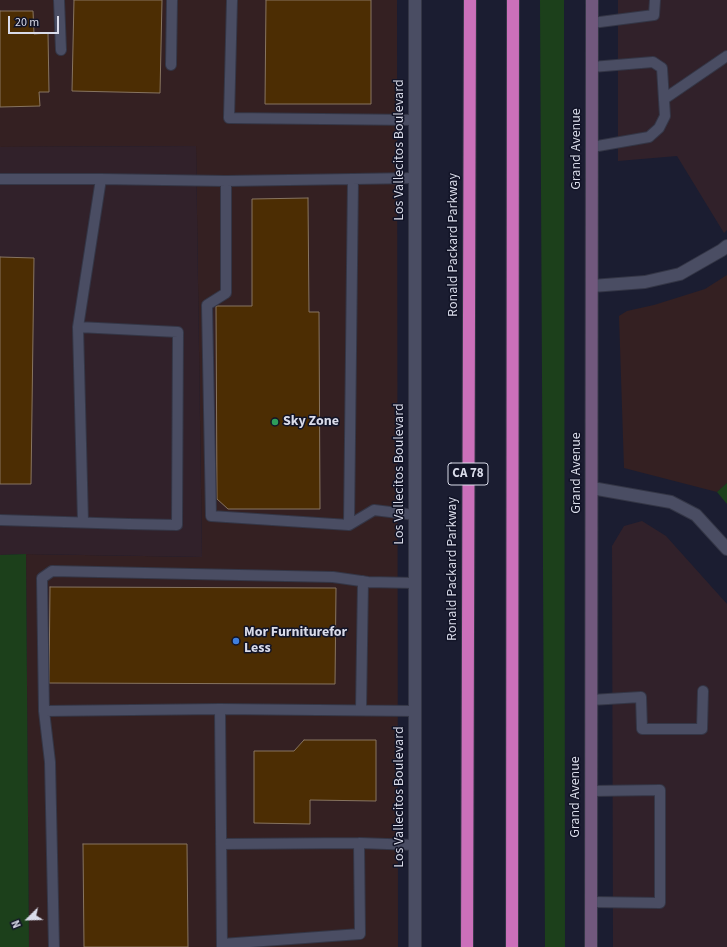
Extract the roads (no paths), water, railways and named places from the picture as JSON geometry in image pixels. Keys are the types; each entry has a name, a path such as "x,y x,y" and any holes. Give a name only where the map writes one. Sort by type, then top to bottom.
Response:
{"highway":[{"name":"Ronald Packard Parkway","path":"467,947 470,0"},
{"path":"512,947 513,0"}],"main road":[{"name":"Grand Avenue","path":"591,947 592,0"}],"street":[{"name":"Los Vallecitos Boulevard","path":"415,0 415,947"},
{"path":"592,286 645,282 680,274 727,246"},
{"path":"592,488 671,502 696,515 727,549"}],"lane":[{"path":"59,0 60,50"},
{"path":"171,65 172,0"},
{"path":"232,0 229,118 415,120"},
{"path":"592,23 654,15 655,0"},
{"path":"664,99 727,56"},
{"path":"592,67 653,62 662,68 665,116 659,128 648,137 592,147"},
{"path":"0,179 226,181 415,178"},
{"path":"83,522 78,327 102,179"},
{"path":"349,525 353,179"},
{"path":"226,181 226,293 207,305 211,516 349,525 374,510 415,515"},
{"path":"0,520 177,525 178,332 78,327"},
{"path":"54,947 50,762 44,712 42,578 52,570 334,577 363,581 415,583"},
{"path":"361,710 363,581"},
{"path":"591,700 641,696 642,729 702,729 703,691"},
{"path":"44,712 220,709 415,710"},
{"path":"220,709 222,946 360,934 359,843"},
{"path":"591,791 660,790 660,903 591,902"},
{"path":"221,844 359,843 415,845"}],"place":[{"name":"Sky Zone","path":"275,422"},
{"name":"Mor Furniturefor Less","path":"236,641"}]}
